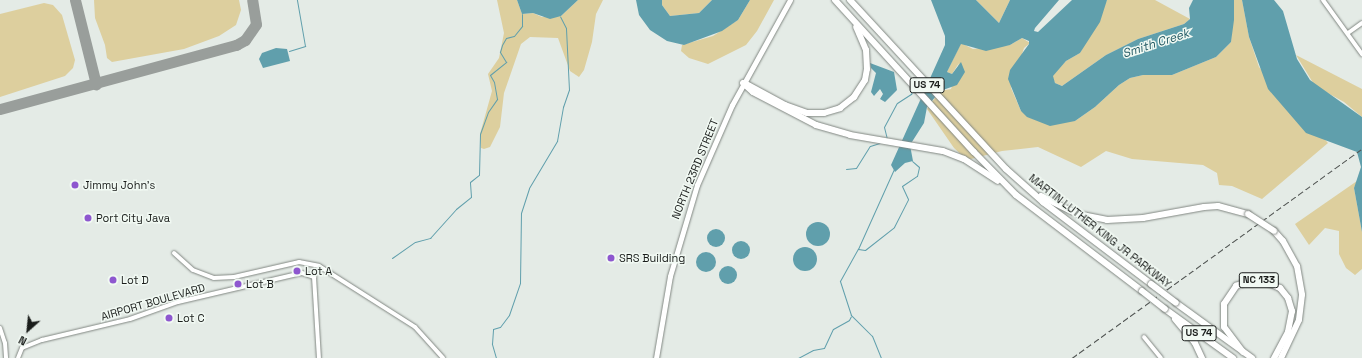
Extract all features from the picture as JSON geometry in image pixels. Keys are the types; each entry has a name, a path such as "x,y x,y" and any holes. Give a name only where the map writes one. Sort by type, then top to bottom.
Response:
{"highway":[{"name":"US 74","path":"835,0 996,178"},
{"name":"MARTIN LUTHER KING JR PARKWAY","path":"850,0 1006,169 1069,222 1252,358"},
{"path":"743,83 785,105 807,113 824,113 840,108 860,90 867,69 866,50 852,19"},
{"path":"743,83 752,92 806,122 840,133 950,153 972,163 996,178"},
{"name":"MARTIN LUTHER KING JR PARKWAY","path":"996,178 1142,291 1233,358"},
{"path":"1023,184 1064,209 1107,220 1143,218 1204,207 1226,208 1248,214 1274,231 1283,241 1297,266 1302,295 1299,320 1280,358"},
{"name":"NC 133","path":"1243,352 1224,328 1224,304 1236,286 1248,281 1262,280 1280,288 1288,298 1292,311 1288,332 1274,358"},
{"path":"1166,309 1195,343 1202,358"}],"main road":[{"name":"NORTH 23RD STREET","path":"656,358 665,299 684,222 708,156 743,83 790,0"}],"street":[{"path":"1323,0 1362,54"},
{"path":"1348,33 1362,23"},
{"path":"174,253 193,270 206,276 221,278 245,275 299,262 312,263 326,270 415,327 443,358"},
{"name":"AIRPORT BOULEVARD","path":"18,358 22,348 42,340 130,319 178,302 302,273 314,277 319,358"},
{"path":"0,328 5,343 6,358"},
{"path":"1144,337 1161,358"}],"shaded area":[{"path":"94,0 239,0 241,10 236,25 219,36 184,49 112,62 107,58 105,45 95,18"},
{"path":"497,0 517,0 522,14 533,13 542,17 561,16 578,0 603,0 596,14 592,42 584,70 579,77 570,71 558,38 530,37 521,44 504,93 500,127 490,147 484,149 481,148 480,134 492,91 488,74 499,58 504,33"},
{"path":"662,0 712,0 699,13 670,16 662,5"},
{"path":"750,0 774,0 757,31 746,45 708,64 689,58 681,51 682,45 713,36 738,20"},
{"path":"976,0 1010,0 999,23"},
{"path":"1107,0 1155,0 1190,19 1184,24 1138,39 1106,55 1062,86 1055,83 1052,76 1066,61 1080,53"},
{"path":"1234,0 1242,0 1249,37 1259,67 1328,143 1262,199 1232,186 1219,185 1217,173 1203,165 1132,159 1106,151 1081,167 1038,147 1002,151 967,160 954,148 927,109 940,91 951,89 959,63 952,74 947,72 961,43 973,49 1010,45 1022,38 1030,43 1024,48 1011,88 1021,111 1075,121 1095,107 1119,85 1130,78 1143,75 1172,75 1216,57 1231,42"},
{"path":"44,3 53,5 62,15 75,60 73,68 65,76 0,97 0,14"},
{"path":"1296,55 1362,89 1362,117 1344,102 1315,86"},
{"path":"1357,181 1354,188 1362,232 1362,269 1355,275 1346,268 1339,254 1339,231 1325,228 1309,245 1295,224"}],"water":[{"path":"517,0 578,0 561,16 550,19 533,13 522,14"},
{"path":"636,0 662,0 662,5 670,16 699,13 712,0 750,0 738,20 722,31 684,45 667,41 650,30 639,15"},
{"name":"Smith Creek","path":"931,0 976,0 999,23 1010,0 1059,0 1035,28 1034,31 1038,32 1072,0 1107,0 1100,22 1080,53 1066,61 1053,76 1055,83 1062,86 1106,55 1138,39 1184,24 1190,19 1189,8 1193,0 1234,0 1234,20 1231,42 1216,57 1172,75 1143,75 1130,78 1119,85 1095,107 1075,121 1050,126 1027,117 1021,111 1008,79 1010,70 1029,44 1029,41 1022,38 1010,45 986,51 961,44 947,72 952,74 961,62 965,72 957,85 940,91 927,107 924,123 910,145 913,161 905,163 895,172 891,165 945,45 945,36"},
{"path":"1242,0 1274,0 1283,11 1297,59 1310,80 1362,117 1362,232 1354,188 1361,167 1357,152 1306,133 1268,89 1249,37"},
{"path":"276,48 287,49 290,61 263,68 259,59 262,53"},
{"path":"870,63 894,72 897,90 885,102 880,99 883,94 880,89 874,96 871,92 876,73 871,68"},
{"path":"818,222 826,226 830,234 826,242 818,246 810,242 806,234 810,226"},
{"path":"716,229 722,232 725,238 722,244 716,247 710,244 707,238 710,232"},
{"path":"741,241 747,244 750,250 747,256 741,259 735,256 732,250 735,244"},
{"path":"805,247 814,250 817,259 814,268 805,271 796,268 793,259 796,250"},
{"path":"706,252 713,255 716,262 713,269 706,272 699,269 696,262 699,255"},
{"path":"724,266 732,266 737,271 735,282 732,284 724,284 719,279 719,271"}],"waterway":[{"path":"289,51 305,46 297,0"},
{"path":"392,258 415,242 430,238 456,209 471,197 470,182 479,175 480,134 488,112 497,99 494,82 490,75 506,62 500,52 502,45 506,38 514,36 522,26 522,14"},
{"path":"496,358 492,344 493,329 500,327 509,315 520,283 521,213 529,188 557,141 563,107 569,90 566,28 560,16"},
{"path":"915,84 922,83"},
{"path":"887,139 884,127 897,103 911,94 913,89"},
{"path":"846,169 856,168 870,146 880,143"},
{"path":"858,249 865,250 894,227 908,199 902,186 917,176 919,167 912,161"},
{"path":"881,358 872,336 851,315 840,281 858,249 894,169"},
{"path":"798,358 813,350 824,348 833,329 849,320 851,316"}],"taxiway":[{"path":"75,0 96,84"},
{"path":"0,109 236,45 245,40 256,24 252,0"}],"railway":[{"path":"1072,358 1362,149"}],"place":[{"name":"Jimmy John's","path":"75,185"},
{"name":"Port City Java","path":"88,218"},
{"name":"SRS Building","path":"611,258"},
{"name":"Lot A","path":"297,271"},
{"name":"Lot D","path":"113,280"},
{"name":"Lot B","path":"238,284"},
{"name":"Lot C","path":"169,318"}]}
